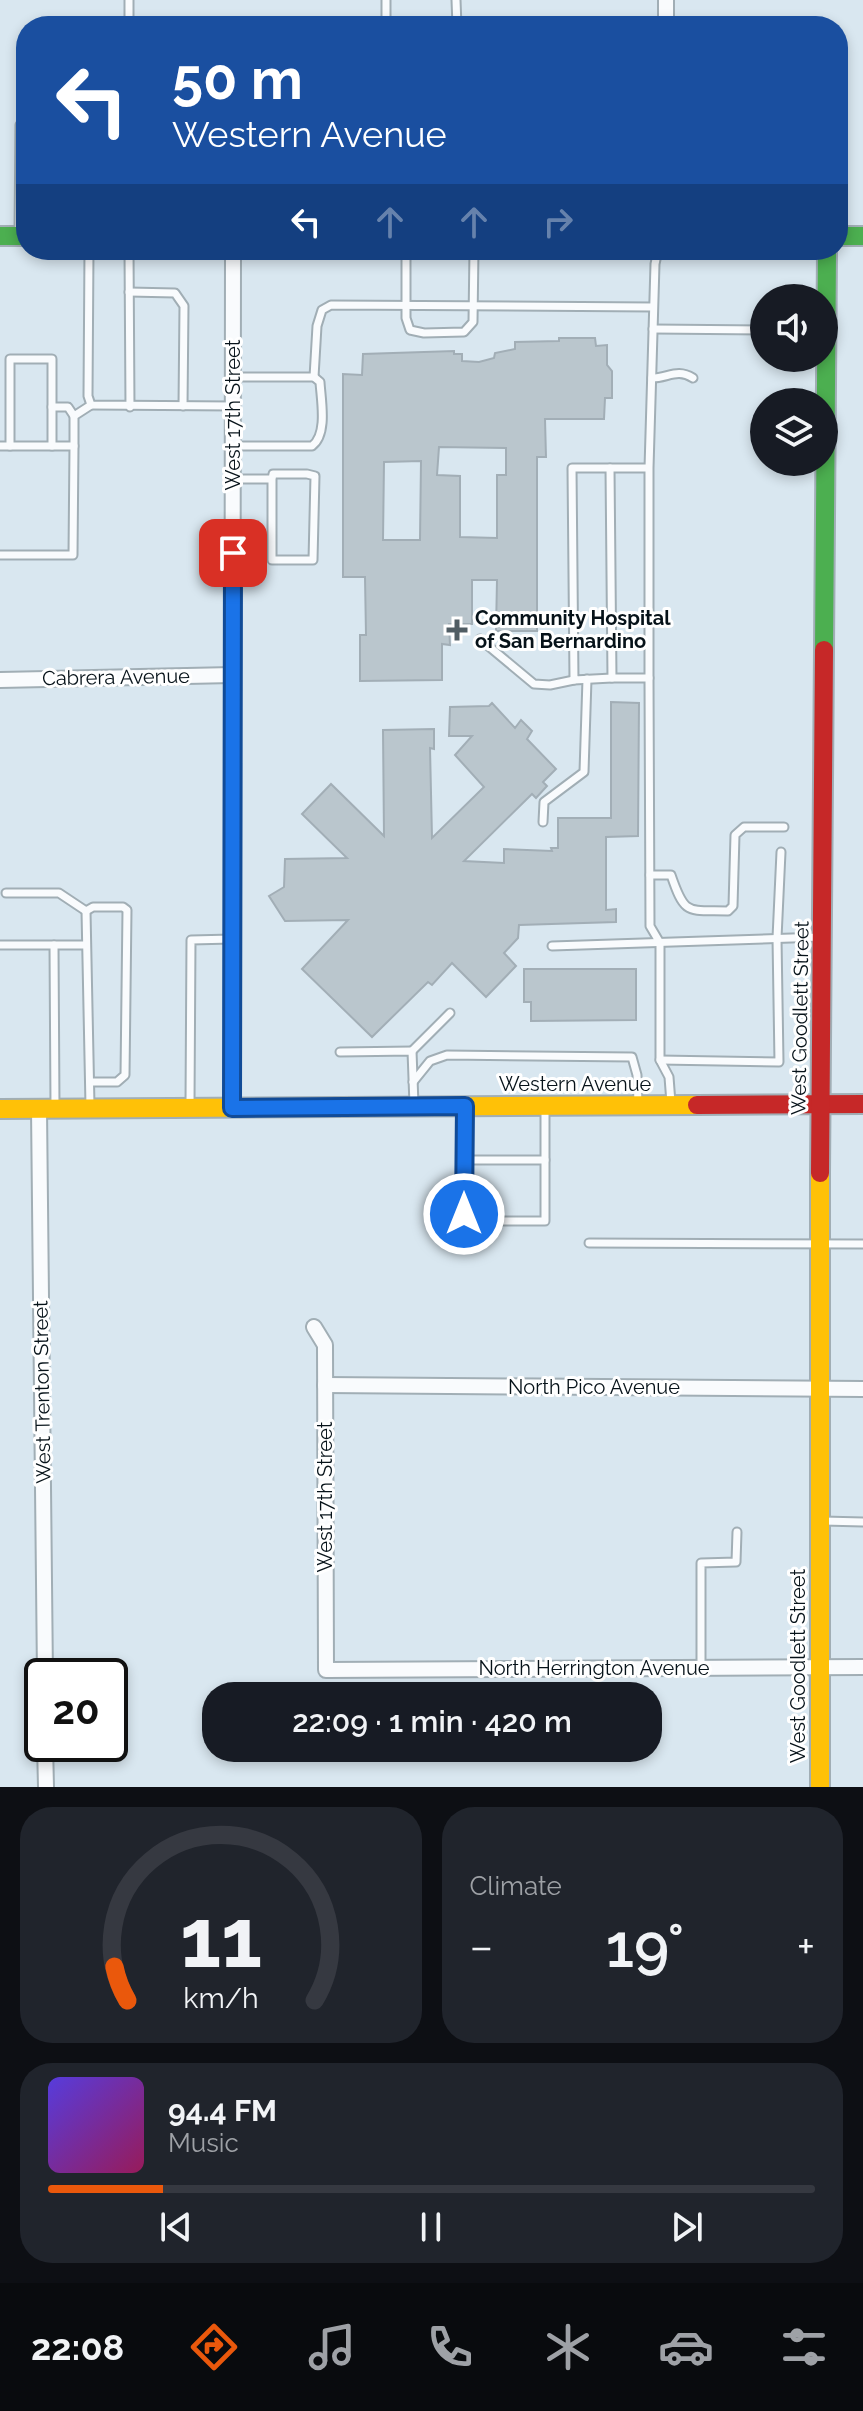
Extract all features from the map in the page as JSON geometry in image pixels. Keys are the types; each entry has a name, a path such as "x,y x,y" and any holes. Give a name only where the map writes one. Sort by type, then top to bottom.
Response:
{"street":[{"name":"West 17th Street","path":"232,1108 233,260"},
{"name":"West Goodlett Street","path":"826,284 827,260"},
{"name":"West Goodlett Street","path":"820,1787 825,372"},
{"name":"Cabrera Avenue","path":"0,680 233,675"},
{"name":"Western Avenue","path":"0,1109 863,1104"},
{"name":"West Trenton Street","path":"45,1658 47,1109"},
{"name":"West 17th Street","path":"314,1327 325,1345 326,1670"},
{"name":"North Pico Avenue","path":"325,1385 863,1389"},
{"name":"North Herrington Avenue","path":"326,1670 863,1667"},
{"path":"45,1762 46,1787"}],"lane":[{"path":"15,236 16,214"},
{"path":"89,260 88,396 91,405"},
{"path":"129,260 130,407"},
{"path":"406,260 406,307 410,330 424,333 464,332 473,322 474,260"},
{"path":"657,260 653,307 656,378 649,468 650,926 660,943 660,1060 669,1077 671,1106"},
{"path":"129,292 175,293 184,306 183,406"},
{"path":"314,377 317,326 322,310 331,305 653,307"},
{"path":"653,329 750,330"},
{"path":"10,446 10,359 52,359 52,446"},
{"path":"656,378 667,372 685,373 693,378"},
{"path":"233,377 314,377 320,382 321,424 316,444 233,446"},
{"path":"74,416 91,405 233,406"},
{"path":"0,555 73,555 74,416 68,407 52,407"},
{"path":"0,446 74,446"},
{"path":"574,680 572,468 649,468"},
{"path":"610,468 612,678"},
{"path":"273,474 315,476 313,560 272,560 272,479 273,474"},
{"path":"233,479 272,479"},
{"path":"480,639 534,684 649,678"},
{"path":"543,822 544,802 584,772 587,679"},
{"path":"650,875 671,875 681,903 692,910 728,911 733,906 735,835 744,827 784,827"},
{"path":"660,1060 779,1062 777,938 781,852"},
{"path":"6,893 59,893 86,911"},
{"path":"86,911 93,907 123,907 128,915 125,1075 117,1082 91,1082"},
{"path":"86,911 90,1109"},
{"path":"552,946 823,937"},
{"path":"190,1108 191,940 232,939"},
{"path":"0,945 86,945"},
{"path":"47,1109 54,945"},
{"path":"340,1052 412,1051 450,1013"},
{"path":"412,1051 415,1107"},
{"path":"413,1082 430,1061 447,1055 632,1057 637,1075 638,1106"},
{"path":"465,1106 464,1214 474,1221 545,1221 545,1106"},
{"path":"464,1160 545,1160"},
{"path":"589,1243 863,1244"},
{"path":"821,1521 863,1522"},
{"path":"701,1667 701,1563 736,1562 737,1532"}],"building":[{"path":"559,338 595,338 596,346 607,345 607,365 612,371 612,398 605,398 604,419 545,419 546,457 537,457 537,631 496,631 497,580 472,580 472,624 449,624 450,645 442,644 442,680 360,681 360,635 366,635 365,577 343,577 343,374 362,375 363,354 454,351 454,354 462,354 462,361 479,362 494,358 495,353 515,349 515,342 559,341","holes":["439,447 506,448 506,475 497,475 497,538 460,537 460,476 437,475","421,461 420,540 383,540 384,462"]},
{"path":"611,702 639,703 638,836 606,837 606,910 616,909 616,922 519,925 518,938 504,953 516,966 486,997 452,963 432,985 428,982 372,1037 302,969 348,920 285,921 269,896 284,887 285,859 347,858 302,814 331,784 384,836 383,730 434,729 434,749 430,748 432,838 484,787 455,755 472,736 449,736 450,707 489,706 492,703 515,728 521,720 532,731 527,739 556,769 543,782 547,786 536,798 532,794 464,861 504,863 504,849 552,851 551,848 558,848 558,818 611,818"},
{"path":"524,969 636,969 636,1020 531,1021 531,1002 524,1002"}],"traffic: fast":[{"path":"0,236 16,236"},
{"path":"848,236 863,236"},
{"path":"824,650 827,260"}],"traffic: slow":[{"path":"0,1109 697,1105"},
{"path":"820,1173 820,1787"}],"traffic: jam":[{"path":"820,1173 824,650"},
{"path":"697,1105 863,1104"}],"place":[{"name":"Community Hospital of San Bernardino","path":"457,630"}],"route":[{"path":"233,553 232,1108 465,1106 464,1214"}]}
